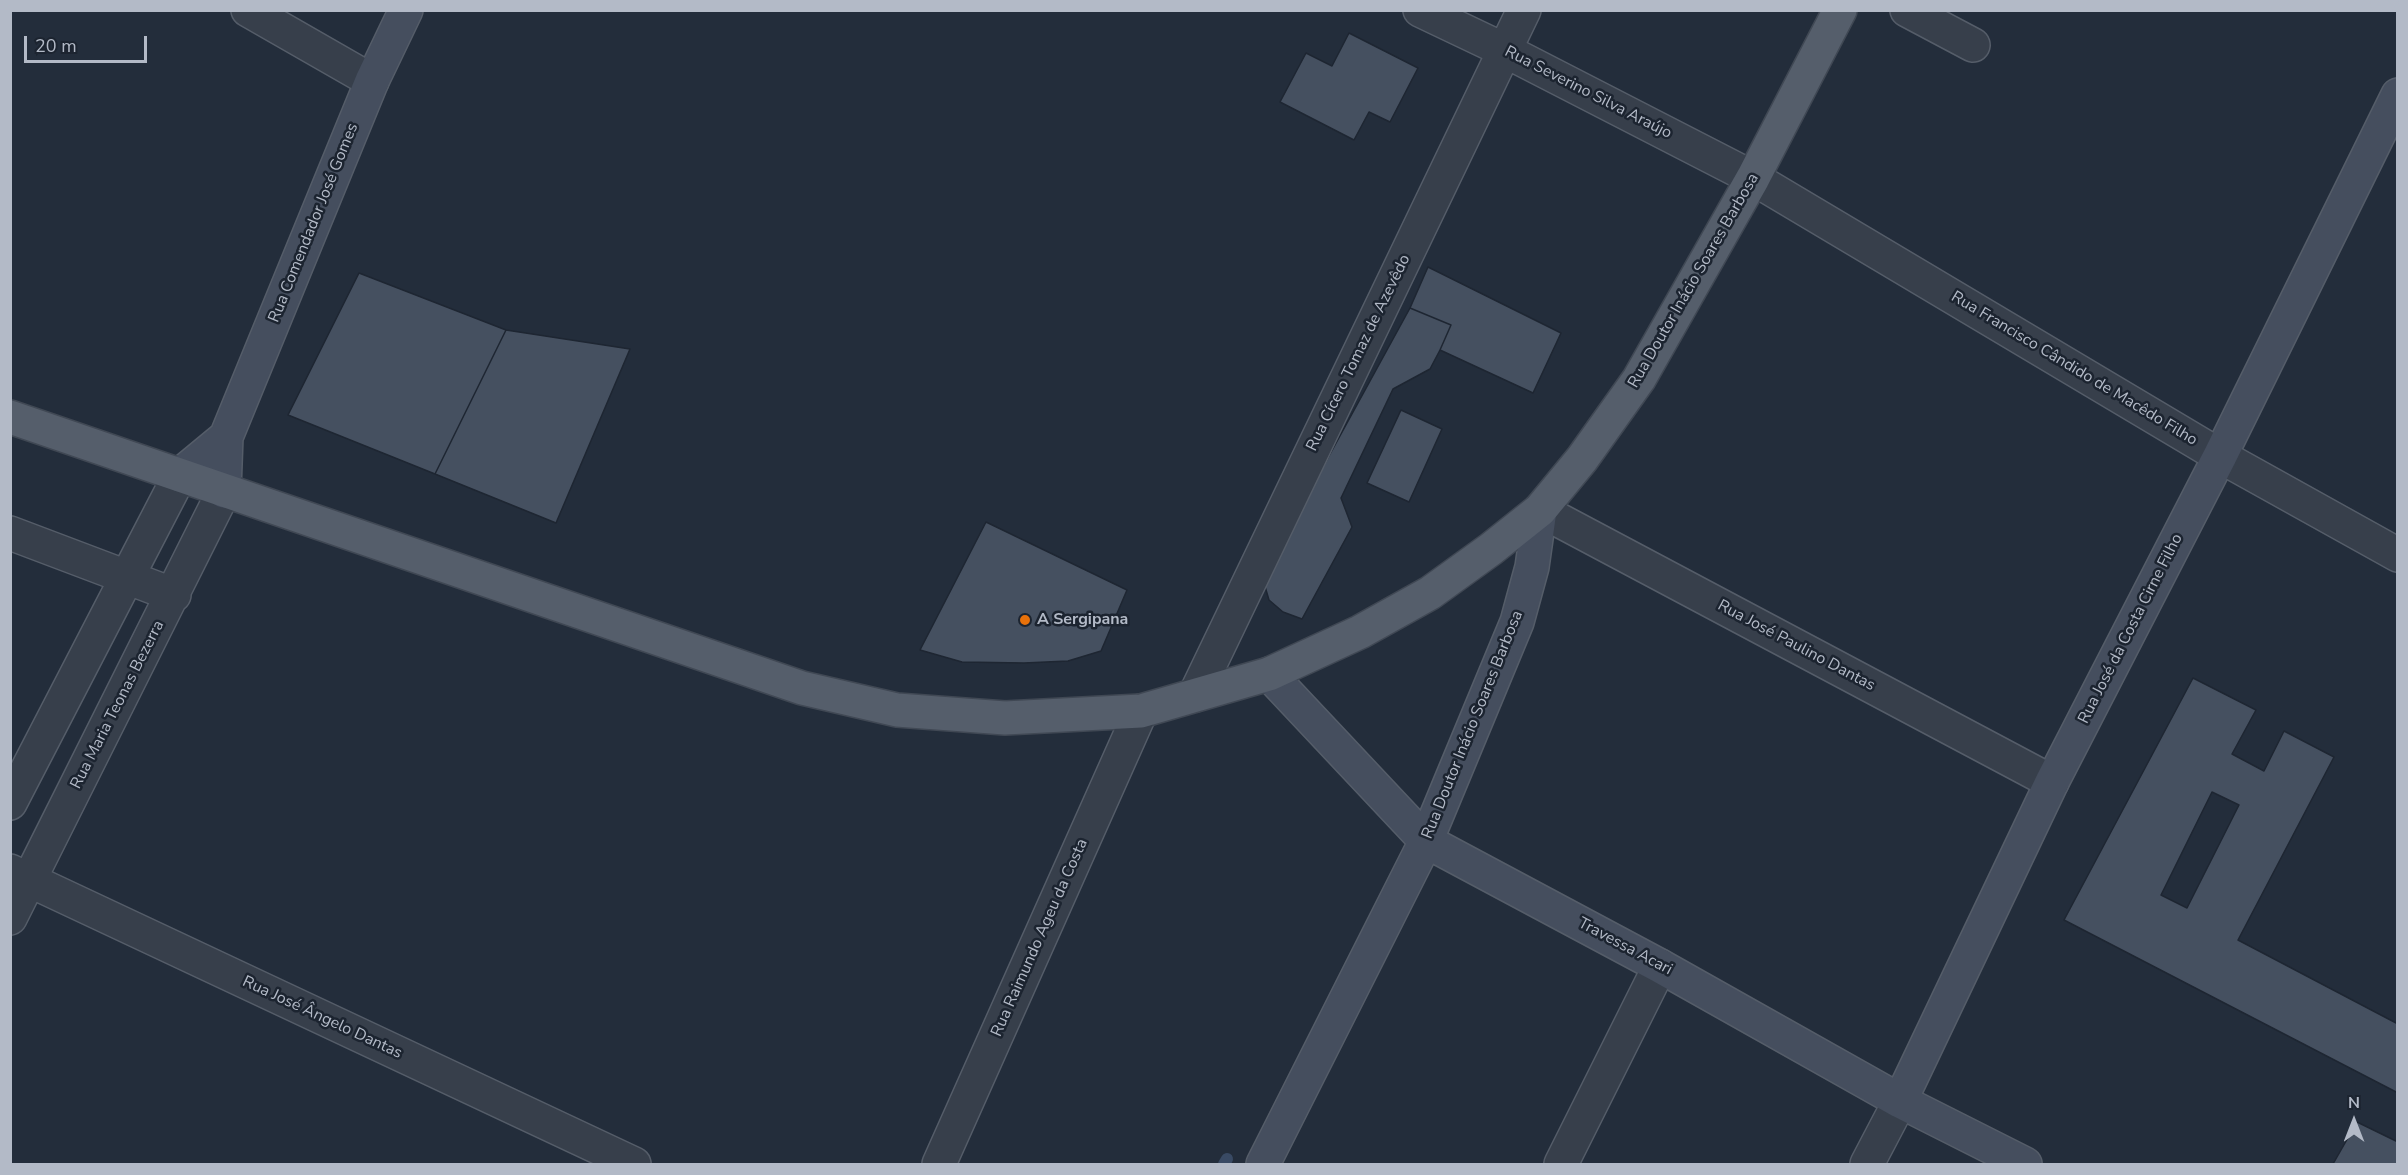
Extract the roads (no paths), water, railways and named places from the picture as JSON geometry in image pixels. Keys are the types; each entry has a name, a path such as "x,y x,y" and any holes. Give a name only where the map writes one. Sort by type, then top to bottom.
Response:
{"main road":[{"name":"Rua Doutor Inácio Soares Barbosa","path":"1540,510 1582,459 1639,380 1754,178 1840,10"},
{"path":"10,417 802,688 897,710 1005,718 1141,711 1269,674 1360,632 1430,593 1540,510"}],"street":[{"path":"248,10 372,81"},
{"name":"Rua Comendador José Gomes","path":"224,491 226,437 372,81 406,10"},
{"name":"Rua Severino Silva Araújo","path":"1420,10 1504,50 1754,178"},
{"name":"Rua Cícero Tomaz de Azevêdo","path":"1195,695 1524,10"},
{"path":"1907,10 1973,45"},
{"name":"Rua José da Costa Cirne Filho","path":"1867,1164 1900,1101 2052,782 2220,456 2397,95"},
{"name":"Rua Francisco Cândido de Macêdo Filho","path":"1754,178 2220,456 2397,555"},
{"name":"Rua Comendador José Gomes","path":"180,475 226,437"},
{"path":"10,803 180,475"},
{"name":"Rua Maria Teonas Bezerra","path":"10,918 20,876 174,595 224,491"},
{"name":"Rua José Paulino Dantas","path":"1540,510 2052,782"},
{"name":"Rua Doutor Inácio Soares Barbosa","path":"1263,1164 1426,841 1516,622 1532,567 1540,510"},
{"path":"10,533 174,595"},
{"name":"Travessa Acari","path":"1269,674 1426,841 1660,966 1900,1101 2025,1164"},
{"name":"Rua Raimundo Ageu da Costa","path":"939,1164 1141,711"},
{"name":"Rua José Ângelo Dantas","path":"20,876 634,1164"},
{"path":"1561,1164 1660,966"}],"waterway":[{"path":"1224,1164 1227,1159"}],"place":[{"name":"A Sergipana","path":"1025,620"}]}
